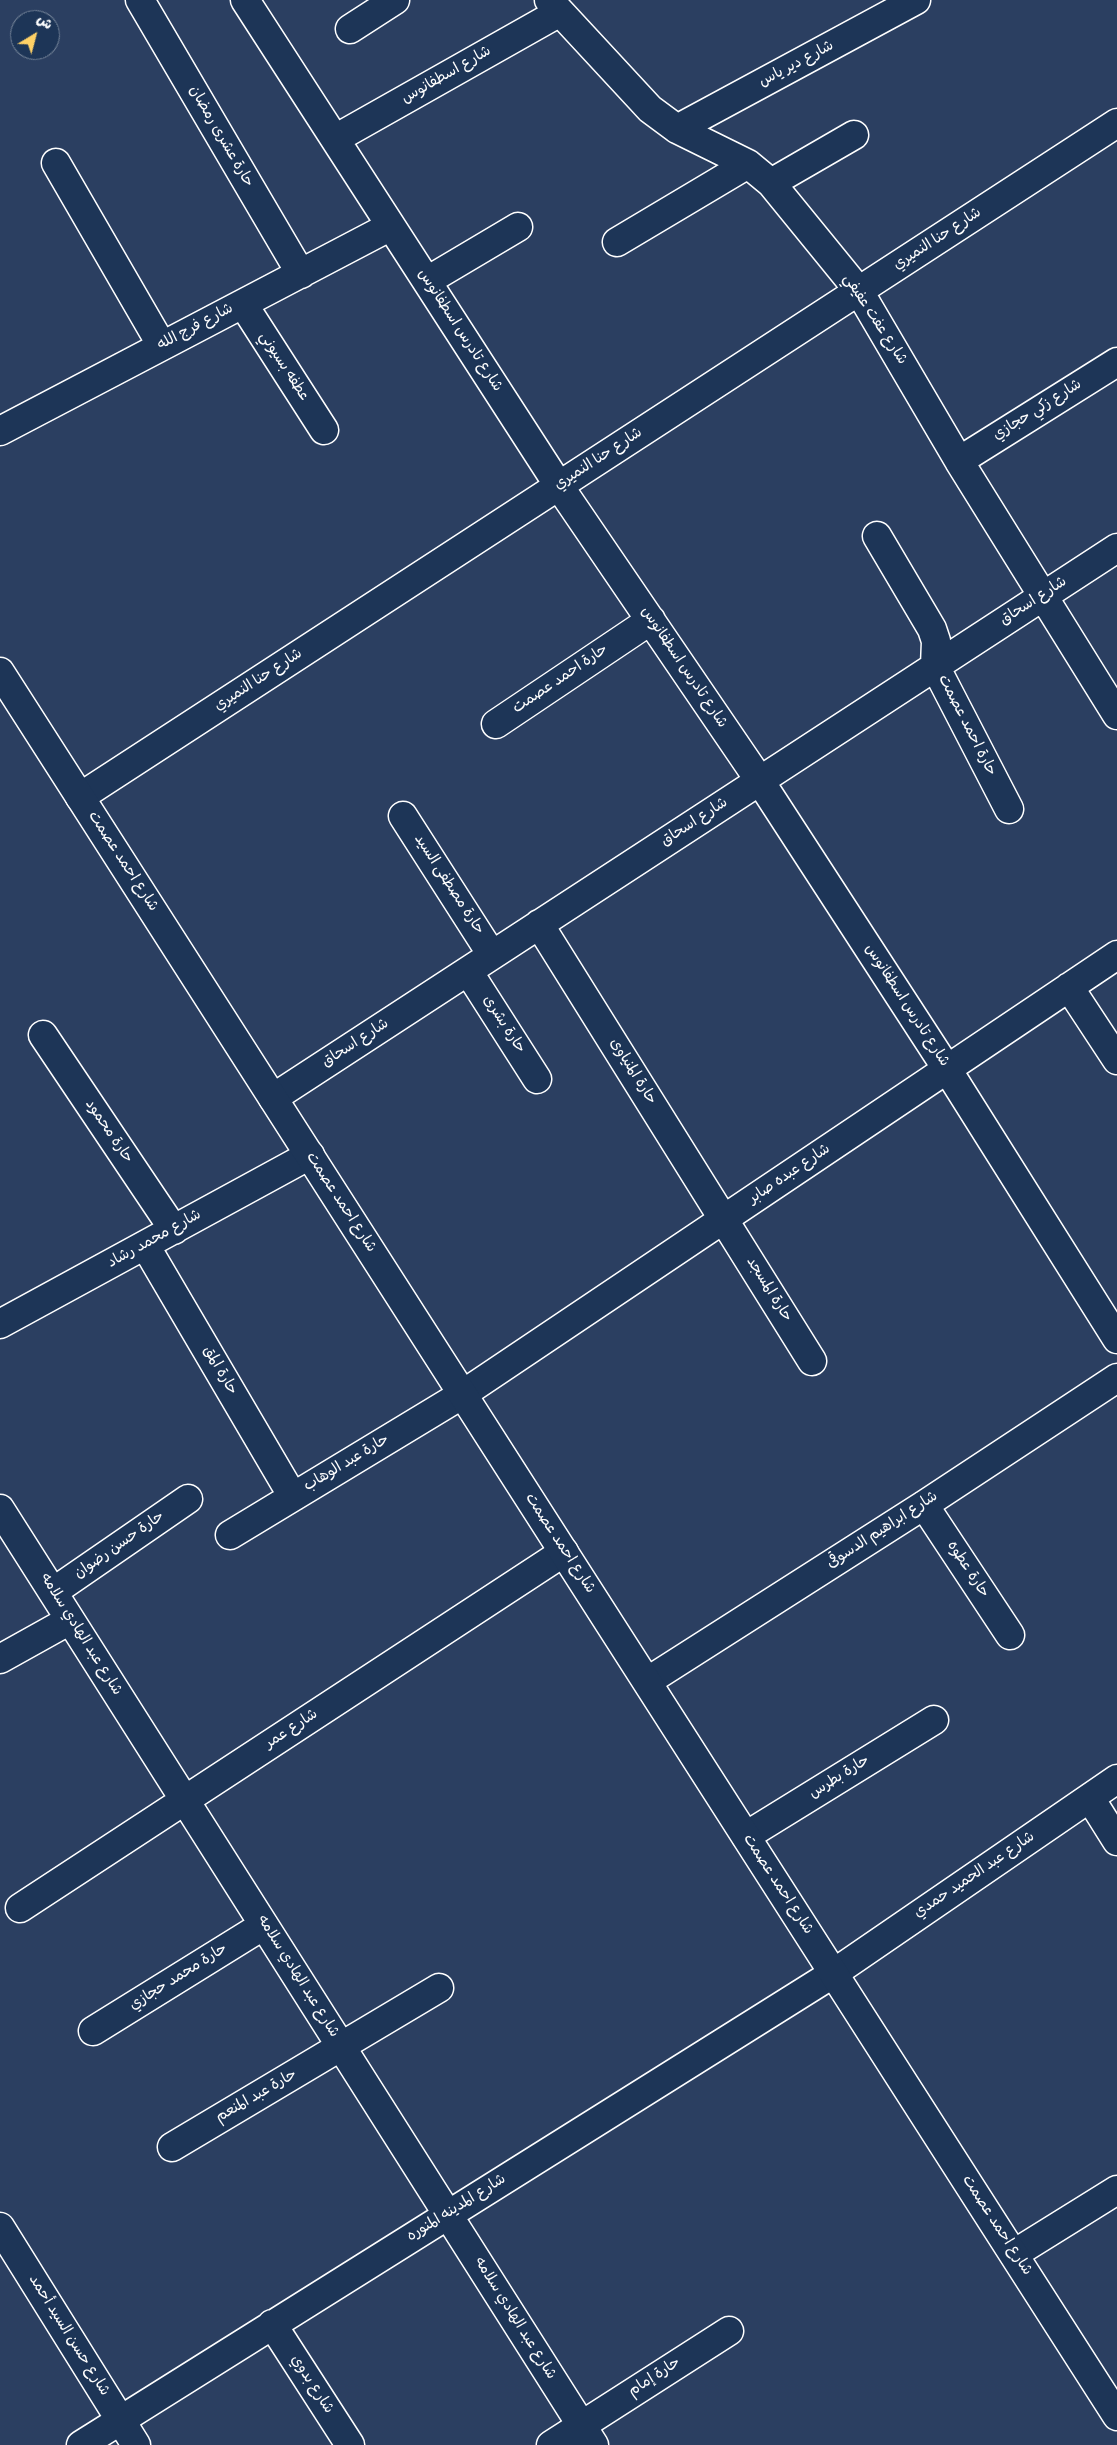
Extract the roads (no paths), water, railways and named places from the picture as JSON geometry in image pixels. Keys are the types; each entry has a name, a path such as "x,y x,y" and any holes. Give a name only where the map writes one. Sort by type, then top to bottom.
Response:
{"street":[{"name":"حارة عشرى رمضان","path":"140,0 301,274"},
{"name":"شارع تادرس اسطفانوس","path":"245,0 559,486 760,780 947,1069 1117,1339"},
{"path":"350,29 394,0"},
{"name":"شارع دير ياس","path":"677,129 916,0"},
{"name":"شارع اسطفانوس","path":"335,140 555,6"},
{"name":"شارع عفت عفيفي","path":"555,6 650,110 677,129 748,164 771,183 859,291 959,460 1043,596 1109,685 1117,715"},
{"name":"شارع حنا النميري","path":"80,797 1117,123"},
{"path":"771,183 854,134"},
{"path":"56,162 162,346"},
{"path":"617,242 748,164"},
{"name":"شارع فرج الله","path":"0,431 391,226"},
{"path":"427,281 518,227"},
{"name":"عطفه بسيوني","path":"243,304 324,430"},
{"name":"شارع زكي حجازي","path":"959,460 1117,362"},
{"name":"حارة احمد عصمت","path":"877,536 932,629 936,641 935,666 1009,809"},
{"name":"شارع اسحاق","path":"273,1098 1117,548"},
{"name":"حارة احمد عصمت","path":"496,724 651,620"},
{"name":"شارع احمد عصمت","path":"0,672 1117,2416"},
{"name":"حارة مصطفى السيد","path":"403,816 492,955"},
{"name":"حارة المنياوى","path":"539,924 724,1220"},
{"name":"شارع عبده صابر","path":"463,1394 1117,955"},
{"name":"حارة بشرى","path":"468,971 538,1079"},
{"path":"1069,988 1117,1060"},
{"name":"حارة محمود","path":"43,1035 174,1230"},
{"name":"شارع محمد رشاد","path":"0,1324 310,1155"},
{"name":"حارة المسجد","path":"724,1220 812,1361"},
{"name":"حارة المق","path":"145,1245 293,1497"},
{"name":"شارع ابراهيم الدسوقى","path":"648,1681 924,1505 1117,1378"},
{"name":"حارة عبد الوهاب","path":"230,1535 463,1394"},
{"name":"حارة حسن رضوان","path":"53,1592 188,1499"},
{"name":"حارة عطوه","path":"924,1505 1010,1635"},
{"name":"شارع عبد الهادي سلامه","path":"0,1509 588,2435"},
{"name":"شارع عمر","path":"20,1908 564,1552"},
{"path":"0,1659 70,1620"},
{"name":"حارة بطرس","path":"746,1836 934,1720"},
{"name":"شارع عبد الحميد حمدي","path":"834,1973 1117,1779"},
{"path":"1090,1798 1117,1840"},
{"name":"حارة محمد حجازي","path":"93,2032 264,1925"},
{"name":"شارع المدينه المنوره","path":"81,2445 834,1973"},
{"name":"حارة عبد المنعم","path":"172,2147 439,1988"},
{"path":"1014,2254 1117,2190"},
{"name":"شارع حسن السيد أحمد","path":"1,2233 136,2445"},
{"name":"شارع بدوي","path":"272,2324 350,2445"},
{"name":"حارة إمام","path":"551,2445 588,2435 729,2331"}]}
